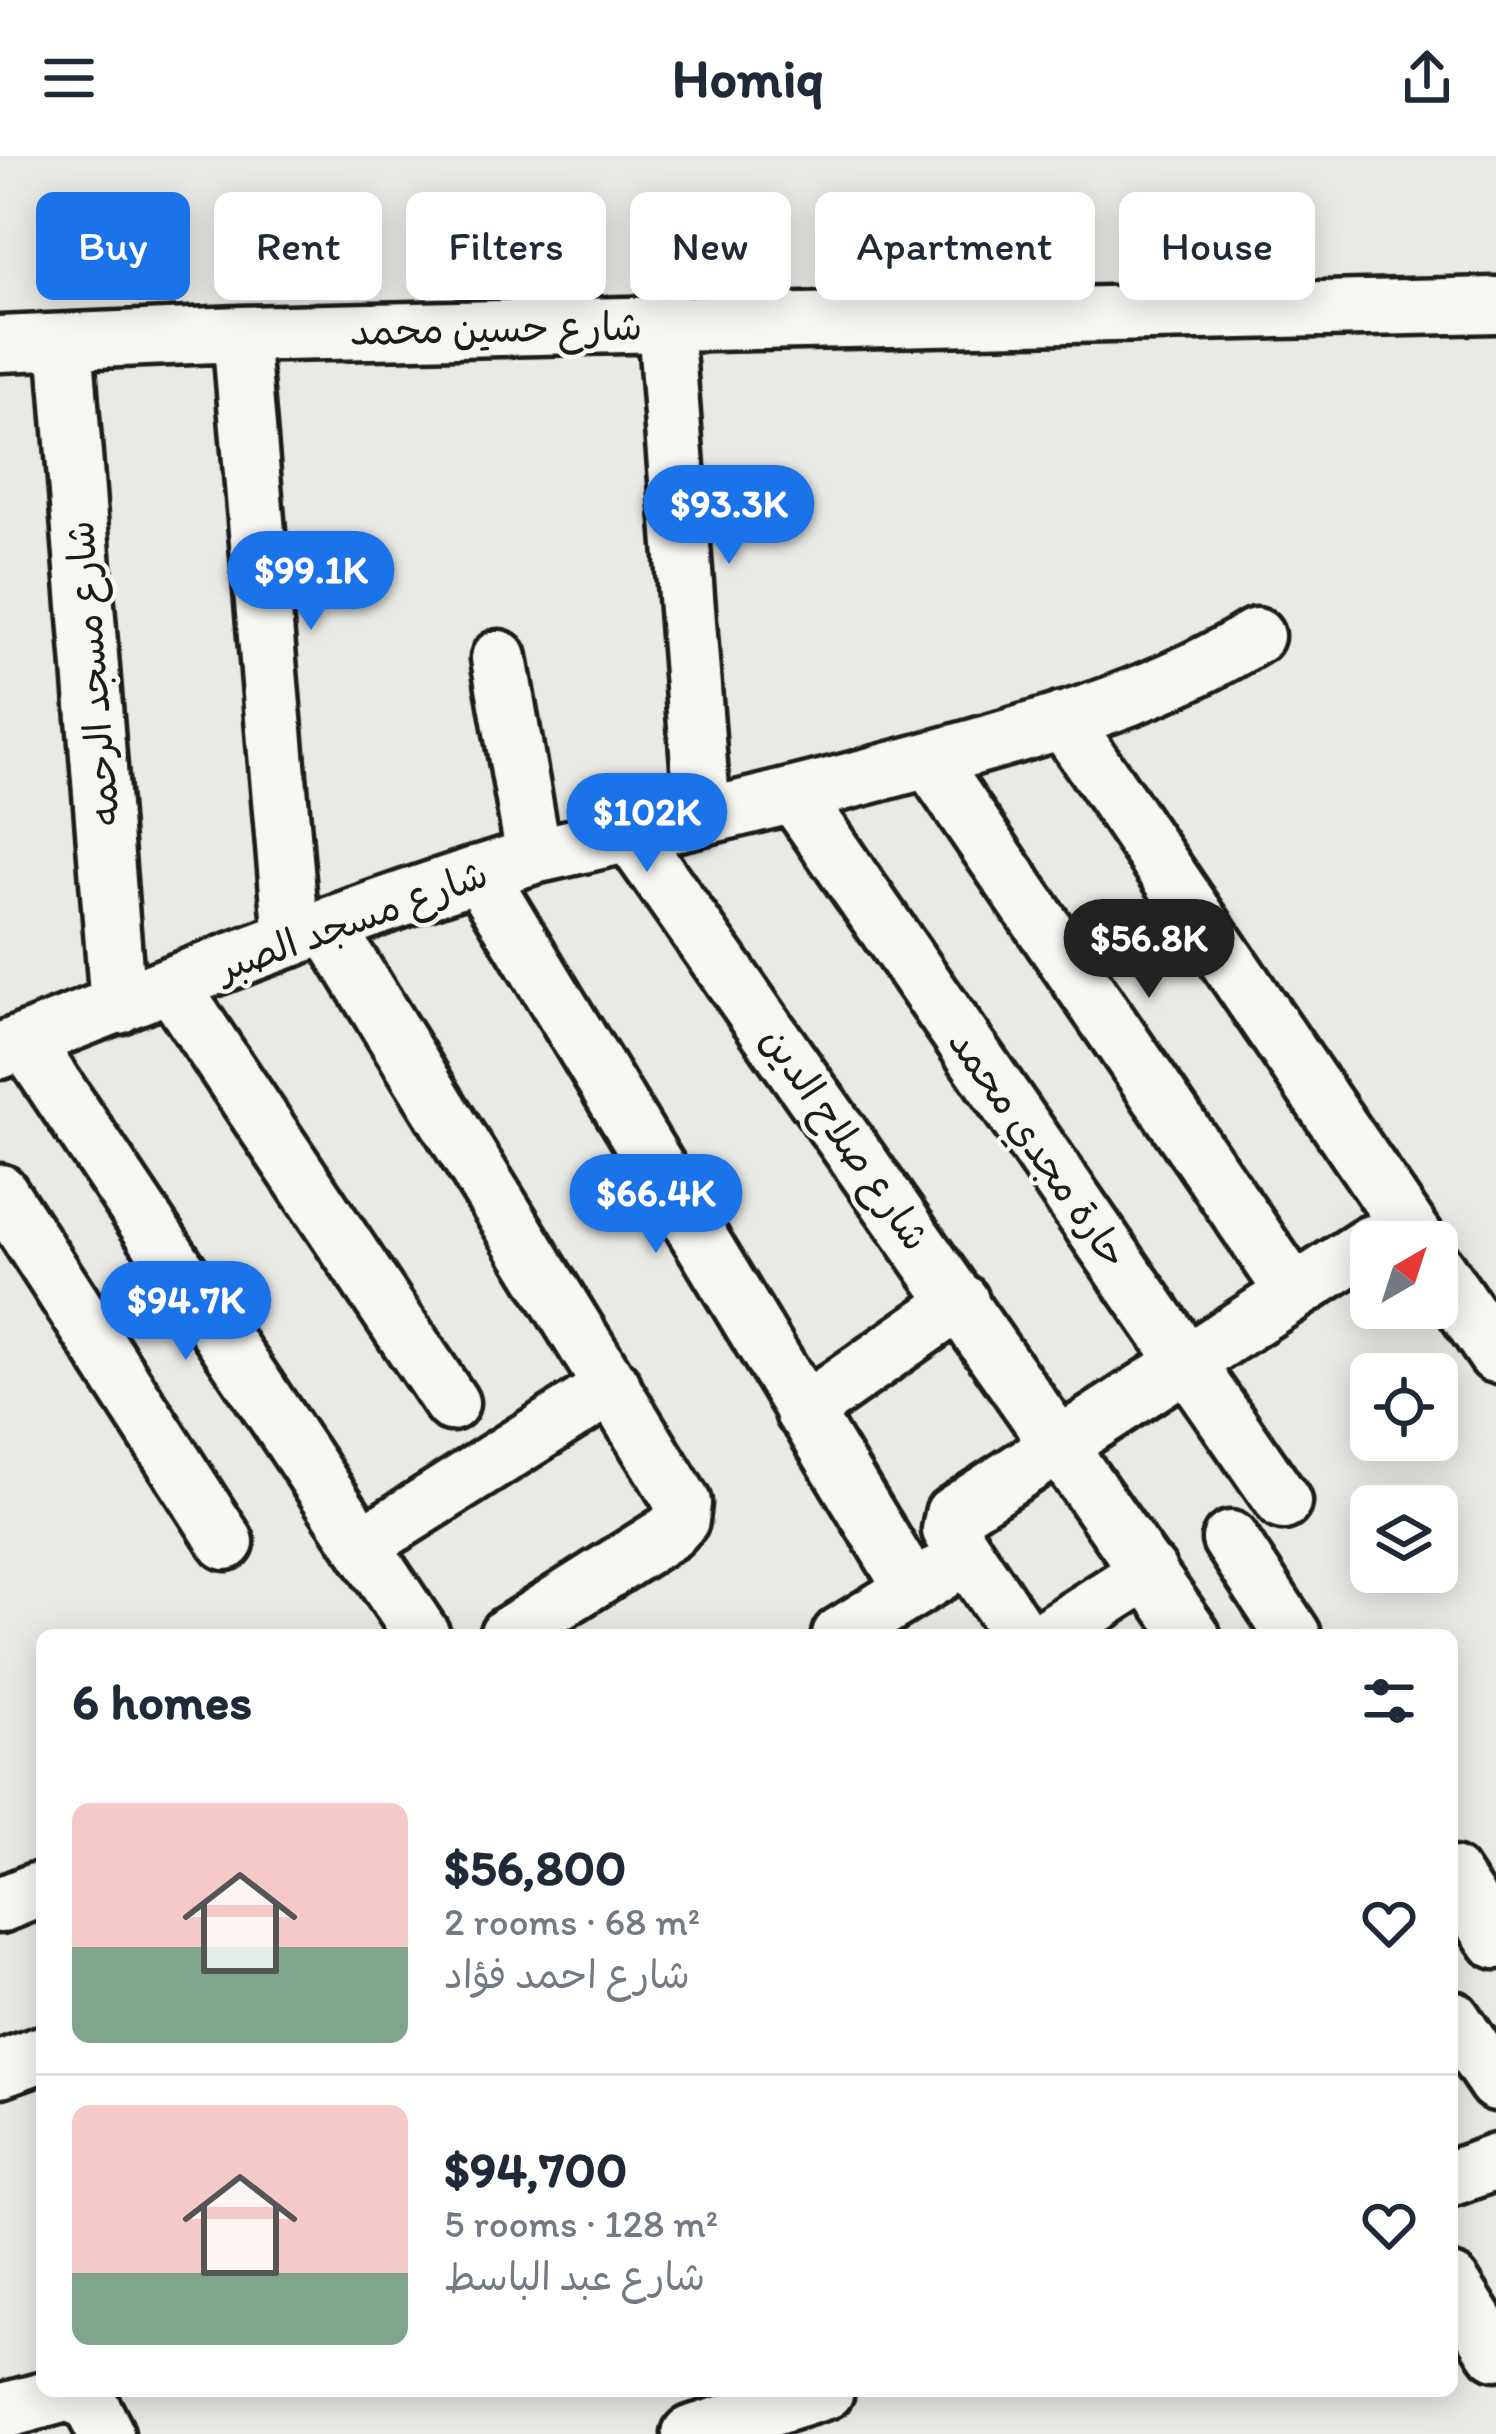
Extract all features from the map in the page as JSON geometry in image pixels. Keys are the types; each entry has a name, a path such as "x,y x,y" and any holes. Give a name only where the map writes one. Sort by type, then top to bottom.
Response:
{"street":[{"name":"شارع حسين محمد","path":"0,344 240,334 1496,305"},
{"path":"665,325 703,816"},
{"path":"240,334 309,932 613,1386 680,1495 681,1520 670,1532 516,1629"},
{"name":"شارع مسجد الرحمه","path":"65,342 118,1006"},
{"name":"شارع مسجد الصبر","path":"12,1046 309,932 479,873 929,760 1064,720 1154,690 1256,636"},
{"path":"499,658 534,856"},
{"path":"1064,720 1382,1221"},
{"path":"929,760 1294,1293"},
{"name":"حارة مجدي محمد","path":"794,795 1283,1502"},
{"name":"شارع صلاح الدين","path":"629,833 1188,1629"},
{"path":"479,873 913,1590"},
{"path":"172,986 451,1403"},
{"path":"12,1046 418,1629"},
{"path":"0,1192 226,1542"},
{"path":"1016,1629 958,1539 956,1512 1350,1261"},
{"path":"1458,1300 1496,1355"},
{"path":"803,1412 961,1301"},
{"path":"362,1545 613,1386"},
{"path":"850,1629 913,1590 958,1539"},
{"path":"1230,1539 1289,1629"},
{"path":"1058,1629 1149,1571"},
{"path":"1458,1884 1496,1941"},
{"path":"1458,2027 1496,2083"},
{"path":"0,2069 36,2056"},
{"path":"1458,2176 1496,2162"},
{"path":"1458,2292 1496,2352"},
{"path":"0,2412 48,2397"},
{"path":"63,2397 93,2415"},
{"path":"690,2434 807,2397"}]}
